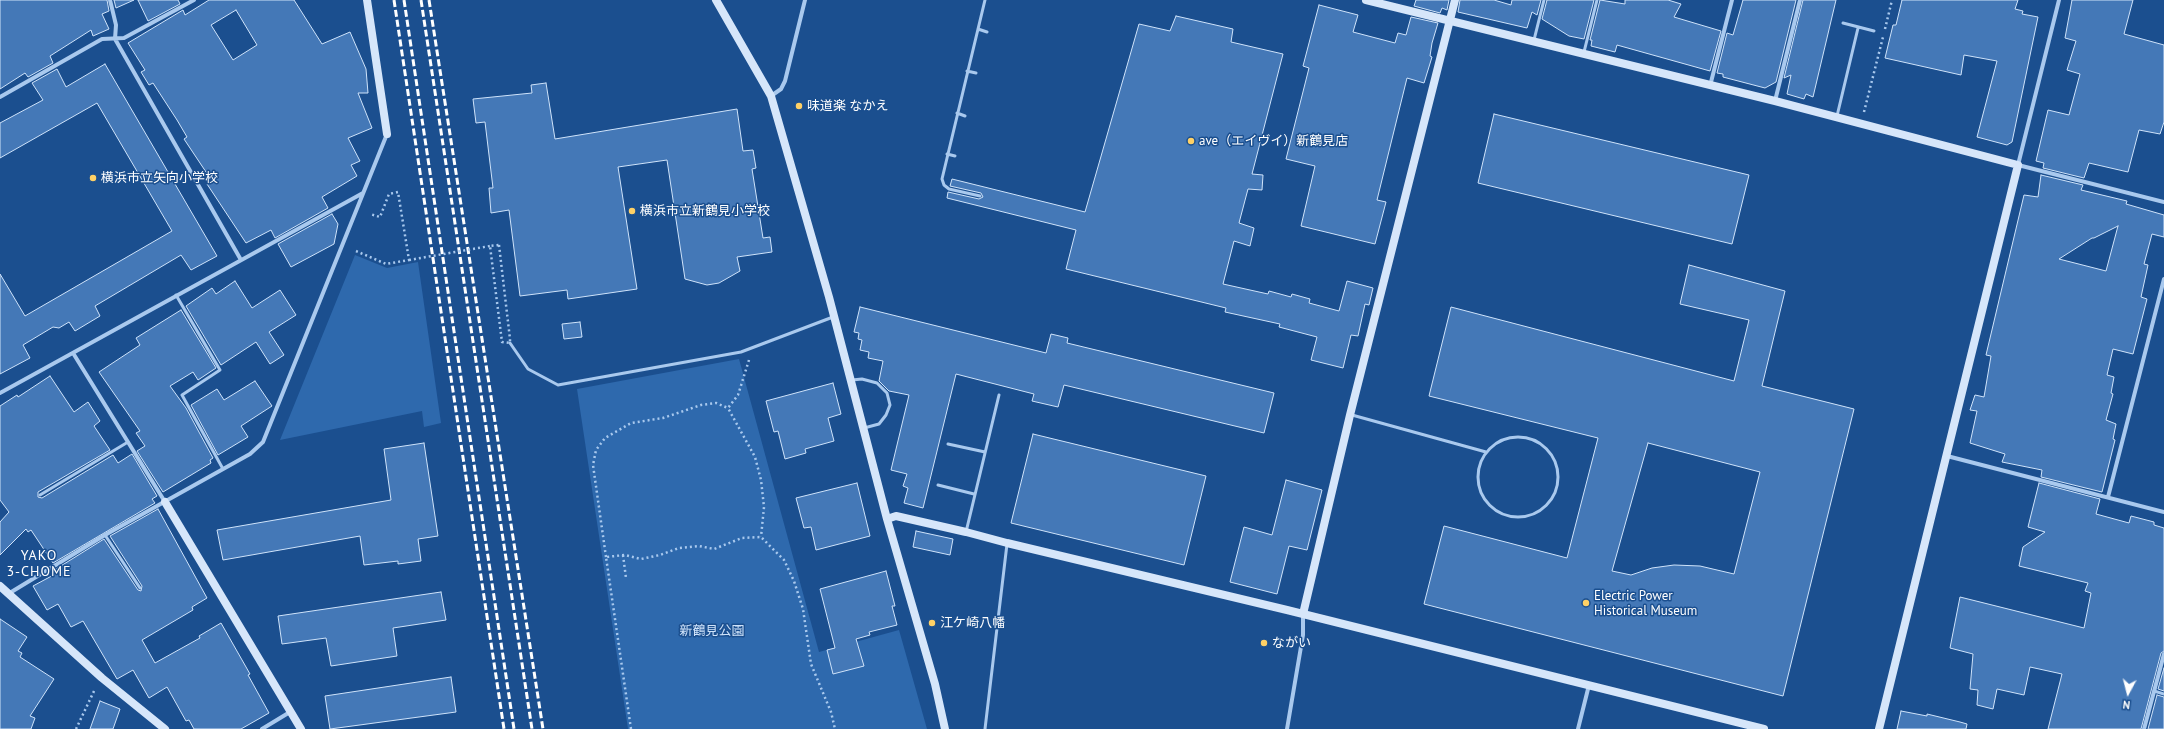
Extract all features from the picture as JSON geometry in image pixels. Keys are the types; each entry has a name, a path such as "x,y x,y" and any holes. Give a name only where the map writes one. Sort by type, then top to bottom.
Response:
{"street":[{"path":"110,0 116,25 115,38 241,260"},
{"path":"0,96 102,39 124,38 194,0"},
{"path":"8,594 105,535 250,454 263,442 387,134 367,0"},
{"path":"716,0 771,96 852,380 887,519 935,684 945,729"},
{"path":"771,96 781,89 785,80 805,0"},
{"path":"1287,729 1303,635 1303,614 1350,415 1455,0"},
{"path":"1710,86 1732,0"},
{"path":"1775,101 1800,0"},
{"path":"1879,729 2059,0"},
{"path":"1371,1 1775,101 2164,202"},
{"path":"0,393 363,193"},
{"path":"2108,497 2164,279"},
{"path":"73,353 165,502 301,729"},
{"path":"1947,456 2164,512"},
{"path":"887,519 896,516 966,532 1764,729"},
{"path":"0,586 102,678 165,729"},
{"path":"2144,729 2164,654"},
{"path":"1578,729 1589,685"},
{"path":"262,729 290,712"}],"lane":[{"path":"980,196 949,189 944,185 942,178 985,0"},
{"path":"1534,42 1544,0"},
{"path":"1583,54 1597,0"},
{"path":"1843,23 1874,31"},
{"path":"1837,118 1858,28"},
{"path":"978,29 987,32"},
{"path":"967,71 976,73"},
{"path":"957,113 965,116"},
{"path":"947,154 956,156"},
{"path":"176,295 220,370 182,396 223,469"},
{"path":"510,344 528,369 558,385 749,350 834,316"},
{"path":"852,380 862,379 876,383 887,393 890,405 886,415 879,424 864,428"},
{"path":"966,532 999,395"},
{"path":"1350,415 1486,452"},
{"path":"1524,437 1537,441 1548,450 1558,469 1558,483 1552,499 1542,509 1530,516 1516,518 1502,514 1490,506 1482,495 1477,482 1478,468 1486,452 1496,442 1509,438 1524,437"},
{"path":"40,495 128,442"},
{"path":"948,444 985,452"},
{"path":"938,485 974,494"},
{"path":"105,535 140,588"},
{"path":"985,729 1007,543"},
{"path":"2154,691 2164,694"}],"path":[{"path":"1861,124 1892,0"},
{"path":"370,214 380,218 389,194 398,192 409,260"},
{"path":"356,251 386,264 490,246 499,245 510,344 502,342 490,246"},
{"path":"728,408 738,395 749,359 749,350"},
{"path":"631,729 593,465 596,450 605,438 631,423 663,418 701,405 716,403 728,408 756,456 761,480 764,507 761,537"},
{"path":"606,557 623,555 641,559 660,556 679,548 699,546 714,549 742,538 761,537 784,560 794,581 803,609 811,664 831,712 834,729"},
{"path":"623,555 626,578"},
{"path":"76,729 92,693 102,678"}],"green space":[{"path":"355,255 387,268 418,262 441,423 424,427 422,411 280,440"},
{"name":"新鶴見公園","path":"739,359 819,652 899,630 927,729 628,729 577,389"}],"building":[{"path":"0,0 107,0 109,11 102,14 109,29 93,36 91,30 50,56 53,63 28,77 25,73 0,89"},
{"path":"114,0 134,0 116,8"},
{"path":"138,0 178,0 180,4 148,21"},
{"path":"209,0 294,0 322,44 350,32 366,69 368,93 358,93 372,128 348,138 360,161 351,165 357,176 322,197 328,208 275,238 271,230 246,243 207,184 212,181 184,139 187,137 153,83 149,85 141,72 145,70 128,43 183,10 185,15","holes":["236,10 257,45 233,60 211,25"]},
{"path":"1416,0 1449,0 1447,10 1442,8 1440,13 1414,6"},
{"path":"1460,0 1494,0 1511,5 1512,0 1541,0 1537,15 1532,12 1527,28 1458,12"},
{"path":"1547,0 1594,0 1584,39 1569,36 1542,19"},
{"path":"1600,0 1625,4 1625,0 1668,0 1681,4 1674,17 1721,31 1710,71 1617,45 1615,52 1591,46 1592,40 1590,40"},
{"path":"1743,0 1796,0 1776,82 1765,88 1723,77 1723,74 1717,73 1727,33 1733,35"},
{"path":"1803,0 1836,0 1813,97 1806,94 1804,99 1787,94 1791,75 1784,78"},
{"path":"1902,0 2018,0 2015,9 2023,11 2022,14 2038,17 2012,142 2007,145 1977,137 1997,61 1964,55 1961,75 1885,58 1893,25 1896,25"},
{"path":"2072,0 2133,0 2124,34 2164,45 2164,122 2160,134 2139,130 2128,172 2089,163 2084,178 2043,168 2044,163 2036,161 2048,110 2069,115 2080,74 2067,70 2076,41 2065,38"},
{"path":"1319,5 1358,15 1353,32 1395,43 1398,33 1406,35 1411,17 1438,23 1432,43 1430,56 1432,57 1424,83 1407,78 1377,200 1386,202 1375,244 1301,226 1315,166 1286,159 1309,68 1303,66"},
{"path":"1176,16 1233,29 1231,42 1283,54 1252,174 1263,175 1262,190 1248,189 1239,223 1254,228 1250,246 1234,241 1223,284 1268,294 1269,291 1291,297 1292,294 1310,299 1309,303 1339,311 1347,281 1373,288 1369,305 1365,304 1358,336 1351,335 1343,368 1311,360 1317,337 1279,327 1280,324 1225,312 1226,308 1066,269 1076,230 947,198 948,192 979,199 983,197 981,193 950,186 952,179 1085,212 1139,24 1170,31"},
{"path":"105,64 217,256 191,270 181,255 95,306 100,316 75,331 69,322 59,328 53,327 23,345 30,358 0,374 0,274 25,316 172,231 97,103 0,158 0,123 43,100 32,83 57,69 66,87"},
{"path":"546,83 555,139 737,109 743,151 753,150 756,168 752,169 763,238 770,237 772,252 737,257 740,271 719,283 707,285 685,279 667,160 618,167 637,289 568,299 567,290 520,296 509,210 491,213 489,188 493,188 485,122 476,123 473,99 532,93 531,85"},
{"path":"1494,114 1749,175 1732,244 1478,183"},
{"path":"2041,175 2083,185 2081,190 2127,201 2126,204 2164,215 2164,237 2152,234 2144,264 2148,265 2141,297 2147,299 2133,354 2113,349 2107,375 2114,377 2111,393 2113,394 2106,420 2116,424 2113,439 2115,440 2102,492 2041,477 2042,470 2002,462 2005,454 1970,443 1977,411 1970,410 1975,395 1984,397 1991,356 1986,355 2024,195 2038,197","holes":["2118,226 2106,271 2059,259 2092,238"]},
{"path":"332,214 338,224 334,244 291,267 278,244"},
{"path":"1689,265 1785,291 1762,386 1854,409 1783,696 1424,604 1444,526 1567,558 1598,438 1429,396 1451,307 1734,381 1749,320 1680,304","holes":["1648,443 1760,472 1734,574 1700,566 1674,565 1652,568 1631,575 1612,571"]},
{"path":"235,281 252,308 280,290 296,315 269,332 284,355 270,364 256,342 221,365 186,306 212,288 216,294"},
{"path":"860,307 1046,353 1051,334 1068,338 1067,343 1274,393 1264,433 1064,385 1058,407 1032,401 1034,394 956,374 923,508 904,503 908,488 903,486 907,474 891,470 909,395 889,391 879,381 883,361 868,358 869,352 860,350 862,340 858,339 859,333 854,332"},
{"path":"181,310 216,368 198,380 193,372 170,386 186,408 213,458 210,460 211,463 163,492 137,451 145,446 136,433 140,431 99,372 140,345 136,338"},
{"path":"580,322 582,337 564,339 562,324"},
{"path":"50,376 74,412 88,402 100,421 94,426 110,450 38,492 38,497 42,498 113,455 118,463 132,454 157,496 152,499 155,503 53,563 31,530 28,532 26,529 0,555 0,522 9,512 0,500 0,406 17,395 18,397"},
{"path":"255,381 272,406 241,426 248,437 218,455 191,405 217,389 224,400"},
{"path":"833,383 841,414 828,418 834,441 805,449 806,453 785,459 778,431 774,432 766,401"},
{"path":"1033,434 1206,476 1184,565 1011,523"},
{"path":"424,443 438,536 418,539 421,561 398,564 398,561 364,565 360,536 223,560 217,530 391,500 384,449"},
{"path":"1286,480 1322,490 1307,550 1289,546 1277,594 1230,582 1244,527 1272,535"},
{"path":"857,483 870,536 816,550 811,527 804,528 796,498"},
{"path":"2039,483 2100,499 2096,514 2129,523 2131,516 2154,522 2154,525 2164,528 2164,651 2161,653 2141,729 2048,729 2062,674 2030,667 2024,695 1997,689 1993,709 1977,705 1978,690 1970,689 1973,654 1950,648 1960,597 2084,628 2091,593 2085,591 2088,583 2019,566 2023,547 2045,532 2028,527"},
{"path":"158,509 207,598 192,607 193,610 142,640 155,663 200,638 199,636 221,623 250,674 248,675 269,713 241,729 194,729 189,720 186,721 167,687 149,698 133,670 117,679 83,621 71,627 58,604 47,610 33,586 59,572 56,569 104,539 138,590 141,591 142,586 110,536"},
{"path":"916,531 953,539 950,555 913,547"},
{"path":"886,571 895,606 892,606 897,625 869,632 870,635 856,639 864,666 833,674 827,650 835,648 820,589"},
{"path":"441,592 446,620 393,628 397,656 331,666 326,638 282,644 278,616"},
{"path":"0,619 27,637 18,651 22,653 20,657 54,679 30,716 35,718 31,729 0,729"},
{"path":"2164,668 2164,691 2158,689"},
{"path":"451,677 456,712 330,729 325,696"},
{"path":"2157,695 2164,697 2164,729 2148,729"},
{"path":"100,701 120,709 113,729 90,729"},
{"path":"1901,711 1927,716 1927,714 1960,722 1967,724 1966,729 1897,729"}],"railway":[{"path":"394,0 504,729"},
{"path":"404,0 514,729"},
{"path":"421,0 532,729"},
{"path":"429,0 543,729"}],"place":[{"name":"味道楽 なかえ","path":"799,106"},
{"name":"ave（エイヴイ）新鶴見店","path":"1191,141"},
{"name":"横浜市立矢向小学校","path":"93,178"},
{"name":"横浜市立新鶴見小学校","path":"632,211"},
{"name":"Electric Power Historical Museum","path":"1586,603"},
{"name":"江ケ崎八幡","path":"932,623"},
{"name":"ながい","path":"1264,643"}],"district":[{"name":"YAKO 3-CHOME","path":"39,564"}]}
